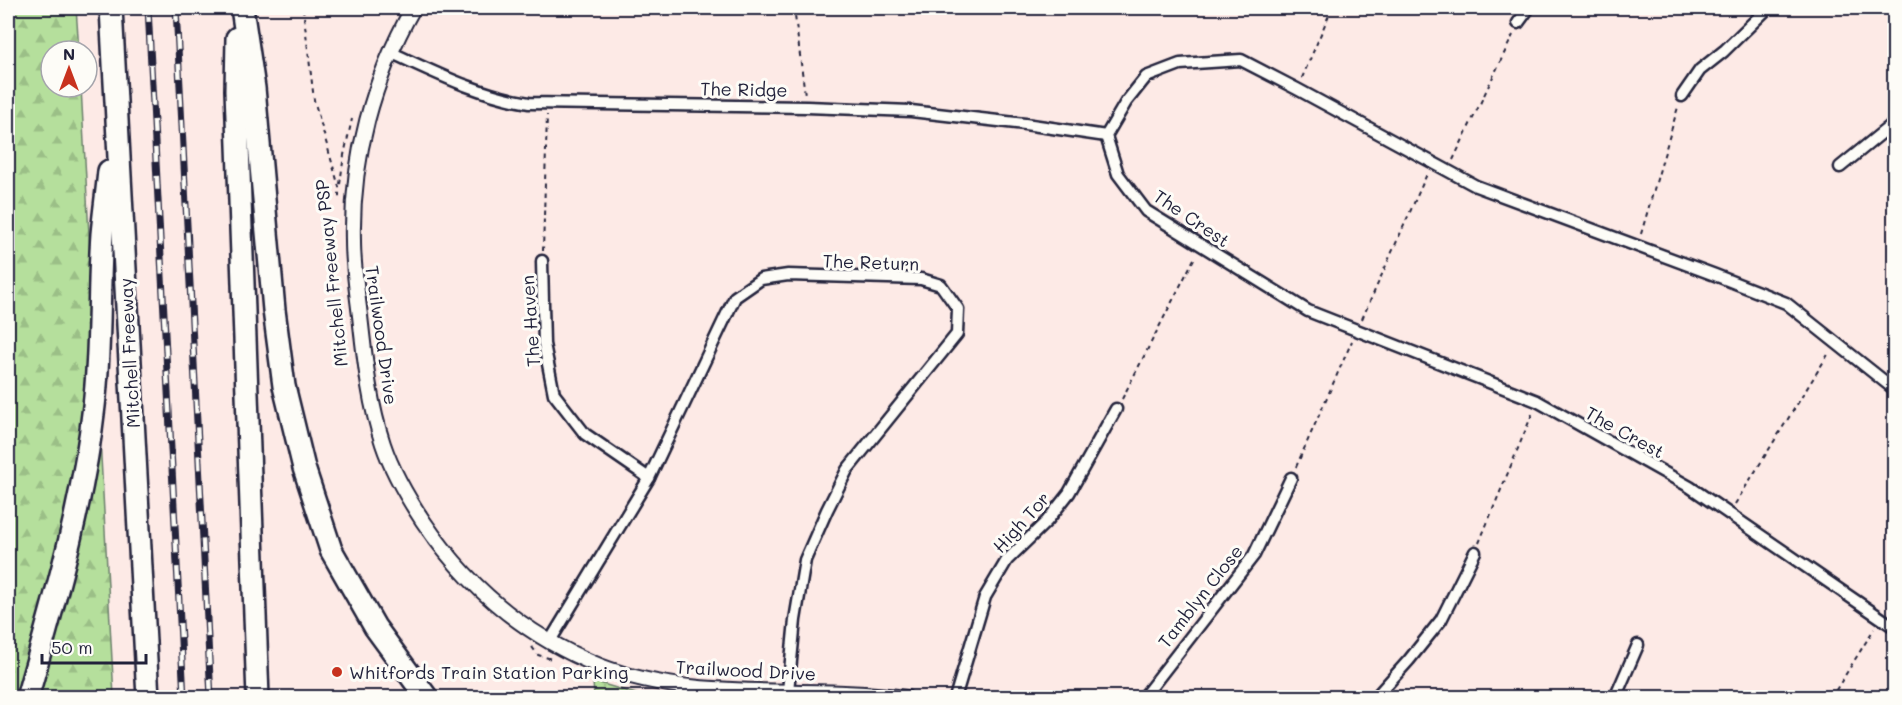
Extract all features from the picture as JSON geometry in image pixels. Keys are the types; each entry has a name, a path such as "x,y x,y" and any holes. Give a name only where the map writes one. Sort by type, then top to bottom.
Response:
{"highway":[{"name":"Mitchell Freeway","path":"111,8 147,698"},
{"path":"237,8 236,90 258,698"},
{"path":"242,8 254,88 278,343 284,386 304,468 331,550 375,627 427,698"},
{"path":"27,698 76,512 94,407 99,355 102,234 116,104"}],"street":[{"name":"Trailwood Drive","path":"413,8 390,52 369,113 359,155 353,209 354,274 366,373 373,411 384,447 400,484 436,540 480,591 525,627 564,650 602,666 650,681 697,689 850,692 906,698"},
{"path":"1518,23 1529,8"},
{"path":"1682,96 1700,69 1724,51 1768,8"},
{"name":"The Ridge","path":"390,52 476,91 511,100 547,104 807,107 911,111 1106,136"},
{"path":"1106,136 1126,102 1146,77 1180,64 1240,60 1476,186 1786,303 1894,389"},
{"path":"1840,167 1894,123"},
{"name":"The Crest","path":"1106,136 1118,174 1146,211 1308,311 1537,401 1690,487 1894,627"},
{"name":"The Haven","path":"542,261 544,344 554,394 585,434 649,478"},
{"name":"The Return","path":"550,641 649,478 735,297 761,279 788,275 921,279 941,285 958,309 957,334 847,470 827,510 805,560 795,620 788,691"},
{"name":"High Tor","path":"955,698 985,597 1007,560 1047,521 1069,493 1116,409"},
{"name":"Tamblyn Close","path":"1143,698 1254,555 1292,478"},
{"path":"1375,698 1441,620 1475,552"},
{"path":"1615,698 1638,645"}],"path":[{"name":"Mitchell Freeway PSP","path":"303,8 314,100 339,187 340,205"},
{"path":"794,8 807,107"},
{"path":"1297,89 1332,8"},
{"path":"1448,170 1518,23"},
{"path":"1637,246 1682,96"},
{"path":"542,261 547,104"},
{"path":"1116,409 1202,245"},
{"path":"1729,514 1835,342"},
{"path":"1475,552 1537,401"},
{"path":"1831,698 1881,618"},
{"path":"528,643 538,655 557,660"}],"green space":[{"path":"8,8 76,8 78,39 39,39 39,99 82,99 114,697 8,697"},
{"path":"593,681 646,697 594,697"}],"railway":[{"path":"148,8 184,698"},
{"path":"176,8 211,698"}],"place":[{"name":"Whitfords Train Station Parking","path":"337,672"}]}
